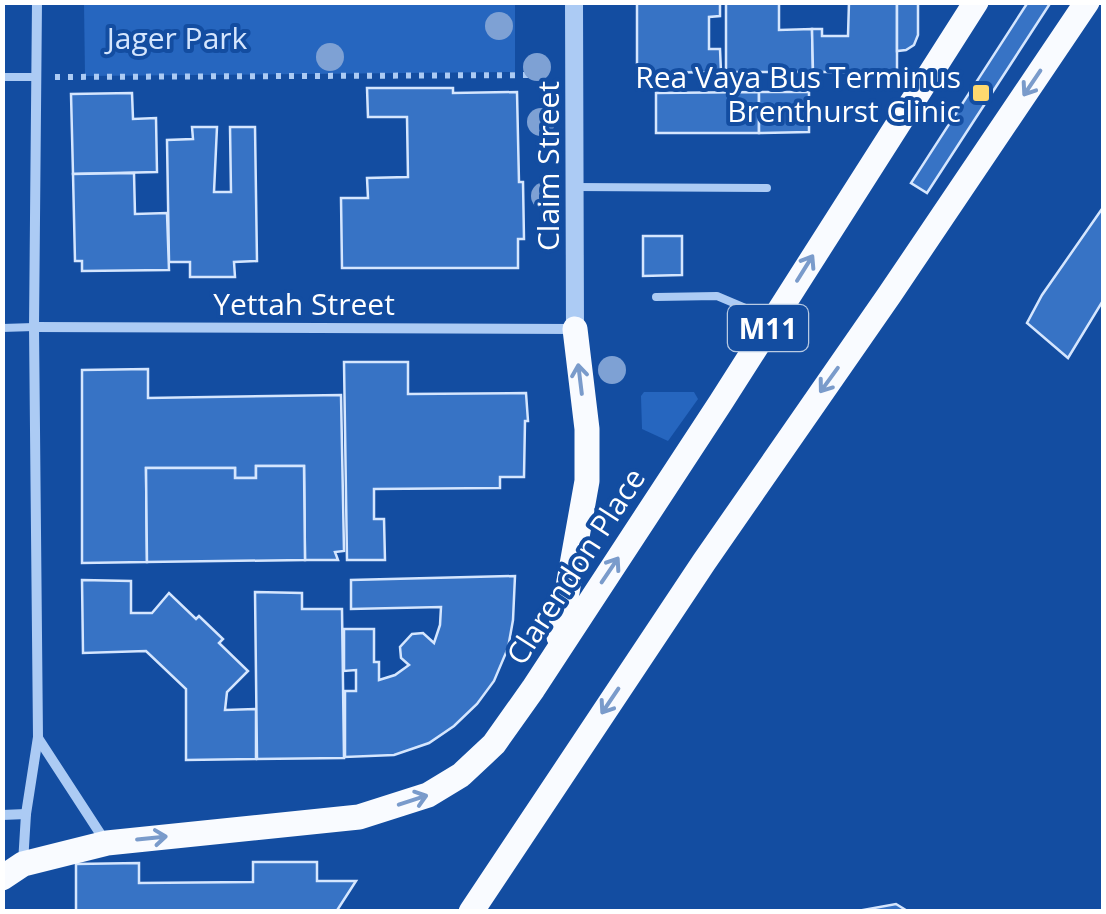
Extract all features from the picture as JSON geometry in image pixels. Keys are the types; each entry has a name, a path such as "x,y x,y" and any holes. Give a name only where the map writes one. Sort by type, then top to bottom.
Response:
{"main road":[{"name":"Clarendon Place","path":"13,871 107,843 359,817 428,796 462,776 494,744 556,652 976,2"},
{"path":"471,912 704,562 1087,2"},
{"path":"556,652 587,481 587,429 575,329"}],"street":[{"path":"13,871 38,737 34,327 37,2"},
{"name":"Claim Street","path":"574,2 575,329"},
{"name":"Yettah Street","path":"34,327 575,329"},
{"path":"38,737 107,843"},
{"path":"2,816 26,814"}],"lane":[{"path":"2,77 36,76"},
{"path":"574,187 767,188"},
{"path":"656,297 717,296 773,320"},
{"path":"2,328 34,327"}],"path":[{"path":"36,76 574,75"}],"green space":[{"name":"Jager Park","path":"84,3 515,3 515,72 85,76"},
{"path":"644,392 694,392 698,399 668,441 642,429"}],"building":[{"path":"637,2 720,2 720,16 709,17 709,49 720,49 721,72 637,73"},
{"path":"726,2 779,2 779,30 812,29 813,72 726,72"},
{"path":"849,2 897,2 897,72 813,72 812,29 822,29 822,36 848,36"},
{"path":"897,2 918,2 918,35 914,45 897,51"},
{"name":"Rea Vaya Bus Terminus Brenthurst Clinic","path":"1028,2 1051,2 927,193 911,183"},
{"path":"367,88 517,92 524,239 518,239 518,268 342,268 341,198 368,198 367,178 408,177 407,117 368,117"},
{"path":"759,92 759,133 656,133 656,93"},
{"path":"759,92 809,92 809,132 759,133"},
{"path":"132,93 133,119 156,118 157,172 73,174 71,94"},
{"path":"192,127 217,127 214,192 231,192 230,127 255,127 257,261 234,262 235,277 190,277 190,262 169,262 167,140 193,139"},
{"path":"134,173 135,214 167,213 169,270 82,271 82,261 75,261 73,174"},
{"path":"1104,206 1104,299 1068,358 1027,323"},
{"path":"643,236 682,236 682,275 643,276"},
{"path":"344,362 408,362 408,394 526,393 524,477 500,477 500,488 374,489 374,519 384,519 385,560 347,560"},
{"path":"148,369 148,398 341,395 344,551 335,552 338,560 305,560 304,466 256,466 256,478 235,478 235,468 146,468 147,562 82,563 82,370"},
{"path":"256,466 304,466 305,560 147,562 146,468 235,468 235,478 256,478"},
{"path":"515,576 508,648 494,681 477,704 429,743 394,755 345,757 345,691 356,691 356,670 344,671 344,629 374,629 374,662 379,662 379,680 409,665 401,658 400,647 412,634 423,633 434,643 441,607 351,609 351,580"},
{"path":"82,580 131,581 131,613 152,613 169,593 223,639 219,643 248,671 227,692 225,710 256,709 256,759 186,760 186,689 146,651 83,653"},
{"path":"255,592 302,593 302,609 342,609 344,758 257,759"},
{"path":"253,862 317,862 317,881 356,881 336,912 76,912 76,864 139,863 139,883 253,882"},
{"path":"896,904 909,912 852,912"}],"place":[{"name":"Rea Vaya Bus Terminus Brenthurst Clinic","path":"981,93"}]}
